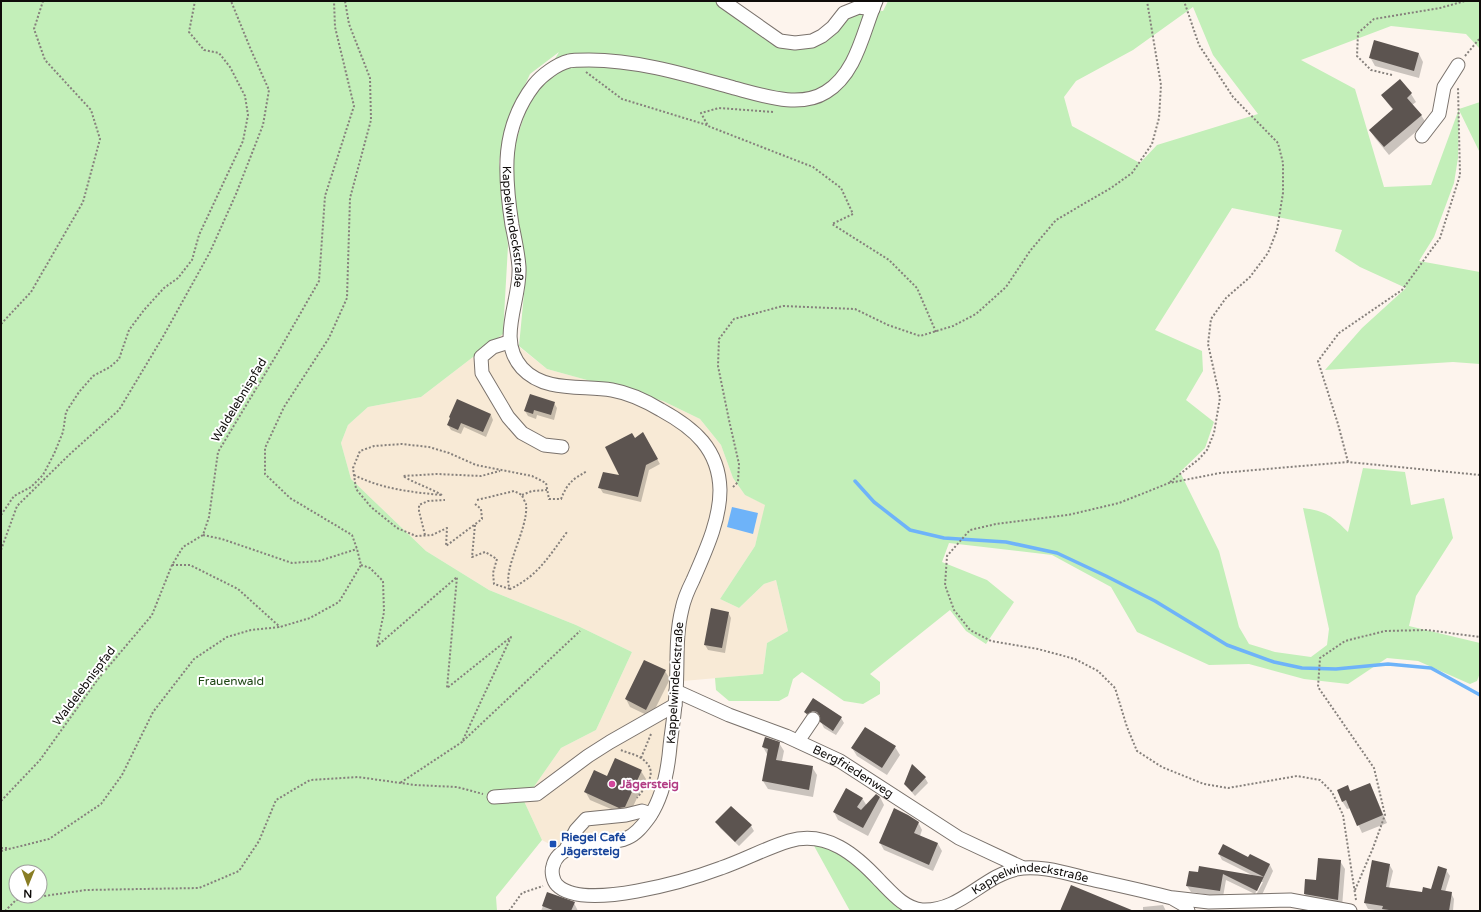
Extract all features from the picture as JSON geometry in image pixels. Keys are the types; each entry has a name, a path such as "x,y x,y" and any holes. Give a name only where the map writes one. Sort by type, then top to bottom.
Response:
{"street":[{"name":"Kappelwindeckstraße","path":"566,849 578,846 615,842 627,838 637,832 651,814 664,785 669,758 675,705 677,632 683,602 712,533 720,501 720,480 714,461 706,444 694,431 681,421 631,395 610,390 581,389 554,385 534,378 521,367 513,354 509,342 518,288 519,267 507,188 506,164 509,136 515,115 530,90 542,75 570,60 608,60 673,71 767,97 792,100 811,98 828,91 846,73 858,49 875,5 859,7 844,14 833,27 822,36 812,41 795,43 780,41 723,1"},
{"path":"1422,136 1439,114 1444,87 1458,65"},
{"path":"509,342 493,347 481,357 482,374 508,417 522,433 544,445 562,447"},
{"name":"Bergfriedenweg","path":"676,691 729,715 758,724 798,741 840,761 959,838 1021,867"},
{"path":"494,797 537,794 588,756 675,705"},
{"path":"798,741 813,720"},
{"path":"554,882 552,872 553,866 560,854 566,849 576,830 586,819 626,815 642,811 651,814"},
{"name":"Kappelwindeckstraße","path":"554,882 560,888 587,896 630,892 670,884 698,876 792,840 808,838 825,841 842,847 854,855 895,896 907,905 921,910 938,910 956,904 997,877 1021,867 1038,868 1172,898 1186,906 1188,911"},
{"path":"1172,898 1210,906 1290,900 1353,908"}],"path":[{"path":"1,324 31,292 83,202 100,139 91,110 45,60 34,29 43,1"},
{"path":"1,515 14,496 31,487 43,475 63,432 66,412 79,392 93,376 110,367 118,358 130,330 144,310 164,288 178,278 192,260 199,234 243,141 248,115 245,96 230,67 219,53 204,50 189,32 195,1"},
{"path":"1,550 17,506 70,454 119,410 164,336 210,252 236,194 263,126 269,90 231,1"},
{"name":"Waldelebnispfad","path":"1,801 40,760 98,679 152,615 172,565 183,547 203,534 209,517 218,452 319,281 325,196 354,106 335,27 334,1"},
{"path":"1,849 49,838 100,804 122,775 153,712 194,659 227,637 251,630 280,627 310,618 339,602 361,565 352,536 290,498 265,474 265,448 284,407 329,338 347,298 350,198 371,120 370,78 349,24 345,1"},
{"path":"720,501 738,482 739,464 718,366 718,339 734,319 783,306 855,309 888,326 920,336 953,326 976,314 1006,288 1030,252 1056,220 1111,188 1132,173 1152,144 1159,118 1161,85 1147,1"},
{"path":"1169,483 1199,459 1207,450 1214,433 1220,398 1208,344 1211,319 1226,298 1250,277 1268,253 1277,230 1283,193 1283,163 1278,143 1233,97 1199,45 1185,8 1184,1"},
{"path":"1392,76 1371,70 1357,56 1358,33 1374,19 1440,8 1465,1"},
{"path":"1348,462 1342,436 1318,361 1339,332 1402,290 1440,238 1460,174 1458,65 1480,38"},
{"path":"570,60 622,99 708,126 813,166 841,188 853,214 832,224 889,260 917,288 936,332"},
{"path":"708,126 701,113 719,108 773,112"},
{"path":"475,504 481,509 482,519 446,546 448,528 432,535 416,536 397,528 371,507 356,489 354,468 360,451 374,446 402,444 429,447 449,453 476,465 532,476 546,483 549,499 561,499 566,487 587,471"},
{"path":"1353,908 1355,891 1343,816 1332,792 1320,780 1297,776 1228,788 1204,784 1162,767 1136,751 1115,688 1098,671 1076,659 1038,649 991,641 970,630 954,610 945,585 947,556 970,530 996,524 1068,515 1112,505 1169,483 1220,472 1348,462 1480,475"},
{"path":"354,475 367,482 392,488 442,495 403,476 437,474 481,476 502,471"},
{"path":"522,496 532,491 547,490"},
{"path":"477,500 514,491 522,496 526,505 523,525 509,570 508,585 510,589"},
{"path":"425,535 419,505 428,501 445,500"},
{"path":"475,525 472,557 485,552 497,558 493,574 494,584 510,589 528,580 541,567 567,532"},
{"path":"203,534 292,563 319,561 357,549"},
{"path":"172,565 190,565 238,589 280,627"},
{"path":"361,565 370,568 383,581 385,589 384,612 377,646 457,577 447,688 511,637 462,742"},
{"path":"1355,891 1374,848 1385,815 1374,768 1318,687 1320,658 1345,641 1385,631 1427,630 1480,637"},
{"path":"400,783 462,742 580,631"},
{"path":"641,758 652,733"},
{"path":"610,742 622,750 641,758 649,766 651,771 650,780 626,815"},
{"path":"5,911 16,900 86,890 199,888 239,871 259,840 276,800 310,780 358,777 400,783 457,788 494,797"},
{"path":"509,911 522,893 554,882"}],"shaded area":[{"path":"503,334 547,369 663,401 700,419 721,445 733,478 745,495 766,505 755,546 720,599 739,608 764,584 776,580 788,631 767,643 763,674 683,681 678,750 670,790 656,820 640,839 622,846 564,852 542,840 524,801 561,748 596,730 632,652 576,625 489,590 426,551 351,479 341,443 348,425 368,407 421,397"}],"green space":[{"name":"Frauenwald","path":"1,1 718,1 796,47 847,17 868,10 883,11 888,1 1480,1 1480,49 1466,34 1391,26 1301,60 1355,89 1384,187 1431,185 1459,109 1480,102 1480,153 1459,110 1458,158 1454,183 1434,237 1419,261 1480,272 1480,364 1453,362 1325,370 1362,328 1406,288 1360,267 1335,251 1342,230 1232,208 1155,330 1202,351 1203,371 1186,400 1214,422 1205,448 1180,472 1219,551 1239,627 1249,644 1275,652 1311,657 1327,645 1329,629 1303,508 1328,515 1348,532 1363,468 1405,472 1411,505 1444,498 1453,538 1416,596 1409,626 1480,643 1480,673 1477,681 1470,684 1418,661 1387,658 1348,684 1304,679 1249,664 1209,665 1137,632 1111,587 1052,555 949,543 942,562 987,580 1014,602 986,644 966,631 950,610 870,674 880,682 880,694 863,704 844,701 802,672 793,679 788,696 779,701 729,701 716,690 715,678 763,674 767,643 788,631 776,580 764,584 739,608 720,599 755,546 765,505 745,495 733,478 721,445 700,419 663,401 547,369 519,346 526,273 511,178 516,141 528,104 559,52 530,74 505,129 499,162 508,246 503,334 421,397 368,407 348,425 341,443 351,479 426,551 489,590 576,625 632,652 596,730 561,748 524,801 542,840 496,897 497,911 1,911","holes":["1193,7 1213,55 1258,114 1157,145 1140,163 1072,126 1064,97 1076,81 1133,50"]},
{"path":"813,844 840,854 858,865 893,902 905,911 850,911"}],"water":[{"path":"732,507 758,513 753,534 727,527"}],"building":[{"path":"1374,40 1419,53 1414,71 1369,58"},
{"path":"1400,79 1412,93 1407,98 1422,115 1384,147 1369,130 1393,109 1381,95"},
{"path":"530,394 555,402 551,415 534,410 533,414 524,411"},
{"path":"457,399 491,414 483,432 461,423 458,430 447,425"},
{"path":"643,432 658,459 646,465 638,497 598,488 603,472 619,475 605,447 632,433 635,438"},
{"path":"711,608 729,612 722,648 704,645"},
{"path":"644,660 666,670 646,710 625,699"},
{"path":"813,698 842,717 833,731 820,722 820,716 817,712 813,711 807,714 804,712"},
{"path":"865,727 896,746 882,768 851,748"},
{"path":"765,737 780,742 776,760 813,766 809,790 762,781 768,749 762,747"},
{"name":"Jägersteig","path":"615,758 642,770 625,807 619,808 584,792 594,770 607,776"},
{"path":"912,764 926,777 912,792 904,784"},
{"path":"1370,783 1383,815 1357,826 1346,800 1342,802 1337,790 1348,785 1350,791"},
{"path":"846,788 863,798 857,807 861,810 876,794 880,797 863,828 833,812"},
{"path":"731,806 752,825 735,842 715,822"},
{"path":"894,808 919,822 914,833 938,843 929,865 879,843"},
{"path":"1223,844 1248,857 1250,854 1270,864 1264,877 1218,854"},
{"path":"1318,858 1341,860 1338,900 1304,894 1305,879 1316,880"},
{"path":"1372,860 1390,864 1386,887 1422,892 1423,887 1431,889 1438,866 1447,869 1441,890 1452,892 1449,911 1396,911 1382,909 1383,906 1364,903"},
{"path":"1199,866 1264,877 1257,891 1223,874 1220,891 1186,886 1189,871 1198,872"},
{"path":"1071,885 1134,911 1060,911"},
{"path":"547,892 575,902 571,911 555,911 542,906"}],"waterway":[{"path":"855,481 874,502 910,530 944,538 1006,542 1057,553 1155,601 1227,645 1274,662 1302,668 1336,669 1388,664 1431,668 1480,695"}],"place":[{"name":"Jägersteig","path":"612,784"},
{"name":"Riegel Café Jägersteig","path":"553,844"}]}
